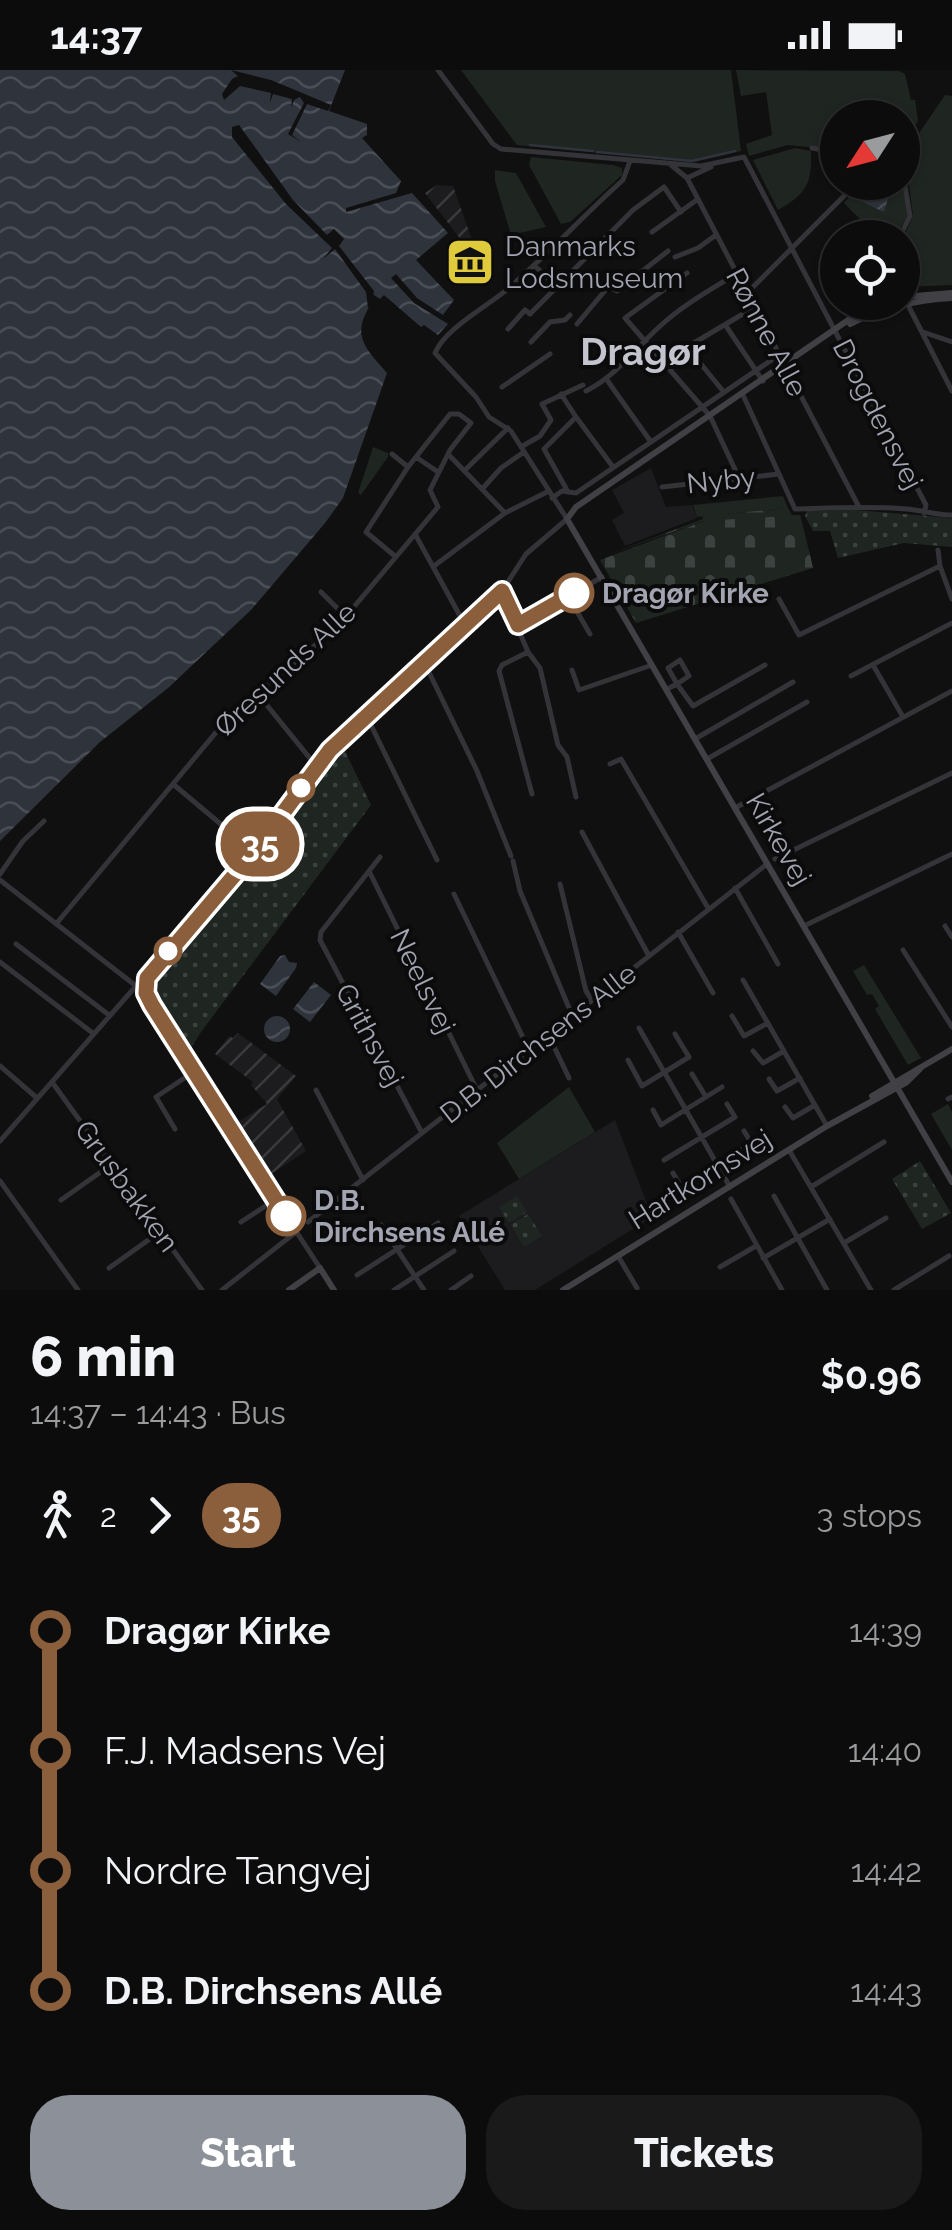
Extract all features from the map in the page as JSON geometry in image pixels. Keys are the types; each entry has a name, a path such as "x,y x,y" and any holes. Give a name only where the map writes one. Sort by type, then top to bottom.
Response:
{"street":[{"path":"438,70 498,148 669,164 718,163"},
{"path":"812,148 820,150"},
{"name":"Drogdensvej","path":"718,163 744,157 926,505 924,512"},
{"path":"567,519 508,428 490,417 435,352 623,180 630,161"},
{"path":"687,178 718,163"},
{"name":"Rønne Alle","path":"669,164 687,178 859,507"},
{"path":"508,329 525,310 530,314 538,310 633,210 664,187 681,212"},
{"path":"652,232 698,199"},
{"path":"747,293 840,200"},
{"path":"675,257 716,236"},
{"path":"577,324 608,287 617,291 668,251"},
{"path":"534,265 557,286"},
{"path":"688,274 625,318 710,416 740,478"},
{"path":"482,488 540,436 551,420 542,404 607,380 678,312 736,274"},
{"path":"920,298 952,296"},
{"path":"687,347 754,307"},
{"path":"538,310 550,322"},
{"path":"531,342 550,322 565,320 570,315"},
{"path":"334,1290 147,997 145,984 152,970 254,852 316,766 502,591 526,554 576,507 849,320"},
{"path":"835,331 858,320"},
{"path":"916,320 952,392"},
{"path":"726,326 763,381"},
{"path":"922,332 952,342"},
{"path":"660,356 678,344 687,347 724,392"},
{"path":"502,386 550,354"},
{"path":"434,566 505,513 562,491 576,493 773,359"},
{"path":"607,380 650,442"},
{"path":"561,394 612,467"},
{"path":"743,394 795,509 859,507 952,515"},
{"path":"396,557 366,532 408,467 436,429 454,414 471,422 438,472 416,457"},
{"path":"568,492 544,452 576,417"},
{"path":"465,470 508,428"},
{"path":"392,454 408,467"},
{"path":"448,454 505,513"},
{"name":"Øresunds Alle","path":"56,924 228,718 330,635 346,617 438,507 430,490 438,472"},
{"name":"Nyby","path":"662,486 779,474"},
{"name":"Kirkevej","path":"567,519 735,808 771,862 952,1182"},
{"path":"415,534 465,625"},
{"path":"938,550 952,599"},
{"path":"779,599 800,635 940,566"},
{"path":"518,625 602,577"},
{"path":"502,591 528,652 540,668 558,745 567,757 576,797"},
{"path":"320,592 346,617"},
{"path":"568,596 590,634"},
{"path":"850,676 952,622"},
{"path":"528,652 502,665 499,671 532,794"},
{"path":"667,689 676,684 690,676 680,660 668,668 676,684 693,706 765,664"},
{"path":"424,662 477,771 512,858 520,891 572,1015"},
{"path":"873,664 902,718"},
{"path":"572,670 579,690 652,665"},
{"path":"695,738 792,682"},
{"path":"735,808 952,691"},
{"path":"256,693 316,766"},
{"path":"707,759 807,702"},
{"path":"366,715 437,860"},
{"path":"610,764 621,760 708,908"},
{"name":"D.B. Dirchsens Alle","path":"308,1222 771,862 952,774"},
{"path":"173,784 254,852"},
{"path":"44,820 23,841 0,877 136,986"},
{"path":"582,832 649,956"},
{"path":"804,926 952,854"},
{"path":"369,871 380,858"},
{"name":"Grithsvej","path":"369,871 320,936 422,1133"},
{"name":"Neelsvej","path":"369,871 477,1090"},
{"path":"560,884 586,991 592,1000"},
{"path":"735,888 778,964"},
{"path":"454,894 529,1050"},
{"path":"946,926 952,936"},
{"path":"678,932 713,993"},
{"path":"16,944 110,1016"},
{"path":"903,950 952,1027"},
{"path":"0,962 94,1034"},
{"path":"743,980 827,1126"},
{"path":"0,1141 136,986 145,984"},
{"path":"732,1016 744,1036 768,1023"},
{"path":"639,1028 730,1187"},
{"path":"548,1034 569,1078"},
{"path":"628,1060 642,1086 688,1057 675,1034"},
{"name":"Hartkornsvej","path":"564,1290 952,1050"},
{"path":"754,1051 762,1063 784,1051"},
{"path":"0,1066 38,1098"},
{"path":"176,1129 156,1096 192,1072"},
{"path":"692,1074 706,1097"},
{"path":"769,1079 777,1091 800,1078"},
{"name":"Grusbakken","path":"52,1082 202,1290"},
{"path":"653,1110 661,1125 722,1087"},
{"path":"316,1090 363,1180"},
{"path":"664,1160 734,1117 727,1104"},
{"path":"785,1106 793,1118 815,1105"},
{"path":"673,1174 680,1186 752,1144 744,1131"},
{"path":"811,1187 884,1142"},
{"path":"790,1150 870,1290"},
{"path":"61,1200 112,1164"},
{"path":"0,1181 78,1290"},
{"path":"774,1196 827,1290"},
{"path":"730,1199 782,1290"},
{"path":"241,1222 275,1200"},
{"path":"844,1244 886,1218"},
{"path":"764,1258 830,1219"},
{"path":"358,1275 438,1223"},
{"path":"381,1225 424,1290"},
{"path":"109,1268 161,1232"},
{"path":"222,1290 296,1232"},
{"path":"720,1267 756,1246"},
{"path":"394,1290 454,1251"},
{"path":"618,1256 638,1288"},
{"path":"894,1290 949,1256"},
{"path":"290,1290 320,1268"},
{"path":"450,1290 472,1276"}],"shaded area":[{"path":"437,185 453,186 472,240 465,245 425,193"},
{"path":"651,468 666,507 692,505 697,518 625,546 612,520 624,513 612,490"},
{"path":"238,1033 296,1076 277,1099 306,1151 265,1178 231,1126 267,1104 251,1085 253,1082 215,1054 229,1036 233,1038"},
{"path":"615,1120 652,1217 535,1290 505,1290 459,1216"}],"green space":[{"path":"461,70 731,70 741,151 693,162 517,145"},
{"path":"736,70 899,71 905,74 911,100 820,100 820,148 788,145 749,156 746,144 772,135 766,92 741,96"},
{"path":"945,95 952,96 952,285 920,286 920,220 911,220 911,200 920,200 920,132"},
{"path":"795,148 811,151 809,180 796,199 778,210 753,160"},
{"path":"531,157 613,165 622,168 622,175 570,222 561,224 529,165"},
{"path":"495,170 516,173 546,227 511,235"},
{"path":"905,200 908,215 905,220 861,220 844,203"},
{"path":"373,447 388,453 388,457 361,495 358,493"},
{"path":"783,496 788,508 697,517 693,505"},
{"path":"788,508 792,515 800,515 813,568 723,553 703,521 605,556 703,516"},
{"path":"856,510 952,518 952,547 904,543 838,558 830,531 813,531 805,516 807,511"},
{"name":"Dragør Kirke","path":"800,515 813,568 636,623 600,560 704,521"},
{"path":"342,745 371,805 201,1032 191,1048 193,1051 184,1054 150,996 150,977 251,860"},
{"path":"864,965 921,1058 908,1065 875,1009 879,1006 872,994 867,995 853,971"},
{"path":"569,1087 595,1132 519,1179 497,1143"},
{"path":"948,1104 952,1112 952,1150 931,1114"},
{"path":"920,1161 951,1213 922,1229 892,1179"},
{"path":"517,1196 527,1212 509,1223 499,1207"},
{"path":"528,1214 542,1236 524,1247 511,1225"}],"water":[{"path":"0,70 345,70 329,111 367,124 367,135 362,138 401,181 396,193 346,208 346,212 412,193 448,233 416,260 454,300 443,315 417,298 396,274 391,278 414,303 448,324 438,335 424,325 421,327 384,295 380,299 371,293 361,332 370,353 387,373 343,498 251,610 168,688 100,742 0,841"},
{"path":"858,200 888,200 884,212"},
{"path":"285,955 289,962 297,963 296,968 276,996 260,984 280,956"},
{"path":"314,982 331,995 310,1022 293,1009"},
{"path":"277,1016 286,1020 290,1029 286,1038 277,1042 268,1038 264,1029 268,1020"}],"pier":[{"path":"231,70 271,80 331,105 328,111 307,104 292,135 301,142 288,134 304,103 300,97 291,108 292,99 273,94 270,103 271,93 240,86 224,100 222,94 238,76"},
{"path":"239,125 293,200 327,235 334,229 344,239 339,246 374,291 368,308 366,292 335,249 323,259 332,248 286,204 232,137 232,127"}],"waterway":[{"path":"530,145 593,151"},
{"path":"597,152 692,161 735,151"}],"bus line":[{"name":"35","path":"286,1216 152,1005 146,993 147,978 254,852 330,750 502,591 518,625 574,593"}],"place":[{"name":"Danmarks Lodsmuseum","path":"470,262"},
{"name":"Dragør Kirke","path":"574,593"},
{"name":"D.B. Dirchsens Allé","path":"286,1216"}],"district":[{"name":"Dragør","path":"643,352"}]}
